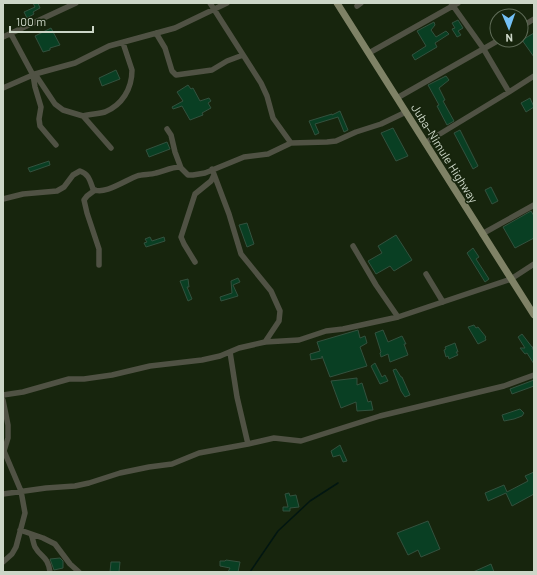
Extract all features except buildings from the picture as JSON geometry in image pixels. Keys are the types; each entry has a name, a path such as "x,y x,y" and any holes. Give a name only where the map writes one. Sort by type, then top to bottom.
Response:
{"main road":[{"name":"Juba–Nimule Highway","path":"337,3 534,315"}],"street":[{"path":"3,37 76,3"},
{"path":"210,3 261,83 267,96 273,118 291,143"},
{"path":"3,88 34,74 64,67 109,46 175,28 227,3"},
{"path":"369,53 454,4 483,48 509,92"},
{"path":"156,33 165,48 172,71 176,75 212,70 227,61 243,55"},
{"path":"10,34 34,74 58,107 83,116 111,148"},
{"path":"83,116 104,112 122,101 126,96 132,70 122,43"},
{"path":"397,98 461,63 489,45"},
{"path":"34,74 35,87 41,107 39,123 56,145"},
{"path":"425,143 534,76"},
{"path":"167,129 171,134 180,167 184,172 193,175 213,172 244,157 268,154 291,143 336,141 356,132 381,124 406,112"},
{"path":"99,266 98,249 84,200 87,196 95,190 108,190 138,176 156,173 174,167 180,167"},
{"path":"3,198 23,194 57,191 64,187 73,175 80,171 89,177 93,189 95,190"},
{"path":"195,262 181,237 195,194 211,181 213,172"},
{"path":"213,172 229,214 241,254 271,291 280,311 279,321 265,342"},
{"path":"482,234 534,205"},
{"path":"353,246 376,285 398,317"},
{"path":"3,395 23,392 68,379 84,379 112,375 150,366 202,360 239,348 265,342 299,340 326,331 343,329 398,317 511,279 534,264"},
{"path":"426,274 443,302"},
{"path":"230,352 237,397 248,444"},
{"path":"3,494 89,483 120,473 172,464 199,453 274,438 300,440 380,416 504,386 534,375"},
{"path":"3,400 8,425 8,438 4,451 21,491 24,513 16,546 12,554 3,562"},
{"path":"20,530 55,544 70,564 80,572"},
{"path":"32,534 35,546 46,558 50,572"}],"waterway":[{"path":"250,572 278,531 310,501 338,483"}]}
